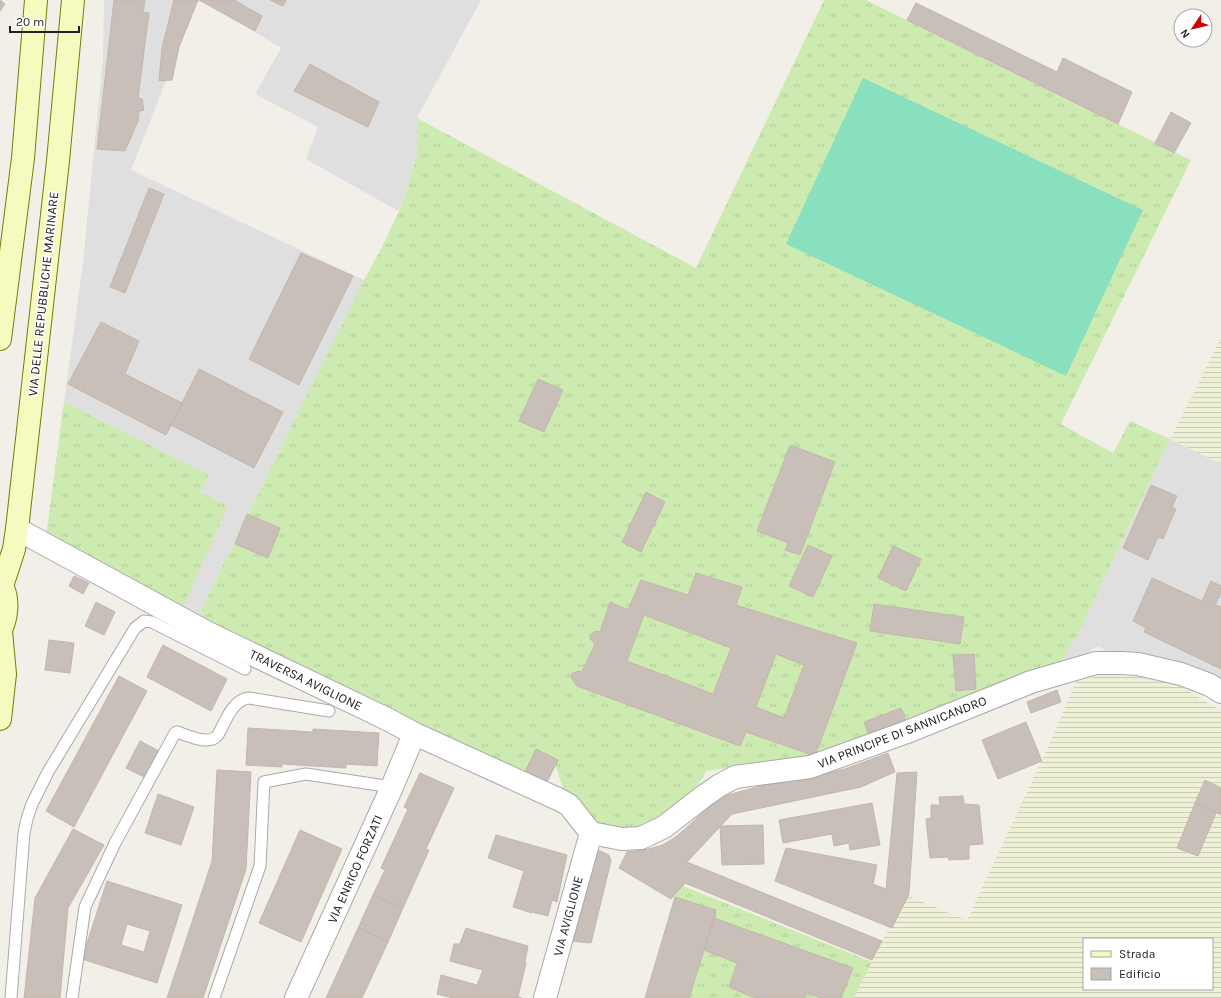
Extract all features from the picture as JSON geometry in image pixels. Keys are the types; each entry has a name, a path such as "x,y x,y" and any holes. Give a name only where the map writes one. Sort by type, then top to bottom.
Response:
{"main road":[{"path":"0,339 23,158 36,0"},
{"name":"VIA DELLE REPUBBLICHE MARINARE","path":"1,585 14,549 17,529 58,161 73,0"},
{"path":"0,719 5,674 0,631 5,620 6,599 1,585"}],"street":[{"name":"TRAVERSA AVIGLIONE","path":"17,529 208,633 415,734 560,800 569,805 591,833"},
{"name":"VIA PRINCIPE DI SANNICANDRO","path":"591,833 622,839 641,838 664,827 704,796 736,777 810,767 907,732 1031,682 1096,663 1138,664 1181,674 1210,685 1221,692"},
{"name":"VIA ENRICO FORZATI","path":"296,998 412,739"},
{"name":"VIA AVIGLIONE","path":"545,998 591,833"}],"lane":[{"path":"11,998 24,834 27,819 48,772 135,628 144,621 152,622 246,669"},
{"path":"72,998 85,907 115,843 176,733 208,740 214,739 218,735 236,704 249,698 329,712"},
{"path":"214,998 260,866 264,782 306,774 392,786"}],"shaded area":[{"path":"104,0 191,0 166,81 131,170 364,280 201,610 204,623 181,611 200,492 208,475 64,402 83,263 103,58"},
{"path":"202,0 481,0 417,118 417,154 404,200 398,211 306,159 318,127 255,94 281,48"},
{"path":"1170,439 1221,464 1221,686 1197,673 1156,656 1111,655 1099,646 1091,650 1088,658 1058,667 1078,634"}],"green space":[{"path":"824,0 866,0 1191,160 1061,424 1113,453 1130,421 1170,439 1078,634 1058,667 811,756 706,771 703,778 687,797 655,823 629,830 597,826 579,802 564,791 554,761 540,788 204,623 201,610 404,200 417,154 417,118 696,268"},
{"path":"863,78 1143,210 1066,376 786,244"},
{"path":"1221,338 1221,464 1170,439"},
{"path":"64,402 209,475 200,492 228,506 181,611 46,536"},
{"path":"1100,675 1135,676 1172,681 1221,711 1221,998 853,998 906,895 967,920 1047,749 1076,682"},
{"path":"678,884 872,962 853,998 646,998"}],"building":[{"path":"0,0 5,4 0,11"},
{"path":"114,0 145,0 143,12 149,13 138,98 142,99 144,110 139,111 138,121 125,151 97,149"},
{"path":"174,0 198,0 179,47 172,80 159,81 162,48"},
{"path":"199,0 234,0 262,16 255,31"},
{"path":"270,0 286,0 283,6"},
{"path":"916,3 1057,72 1063,58 1132,92 1118,124 907,20"},
{"path":"310,64 379,102 368,127 294,91"},
{"path":"1171,112 1191,123 1174,153 1155,143"},
{"path":"149,188 164,194 125,293 110,287"},
{"path":"301,253 353,276 299,385 249,359"},
{"path":"101,322 139,341 125,374 182,403 166,435 68,384"},
{"path":"199,369 283,412 254,468 171,425"},
{"path":"538,379 563,390 544,432 519,421"},
{"path":"790,445 835,462 800,555 785,550 788,543 757,531"},
{"path":"1151,485 1177,496 1172,507 1176,509 1163,539 1158,537 1148,560 1123,548"},
{"path":"646,492 665,502 641,552 622,542"},
{"path":"247,514 280,528 268,558 235,544"},
{"path":"808,545 832,556 813,597 789,586"},
{"path":"893,546 921,559 906,591 878,578"},
{"path":"696,573 742,587 736,605 857,643 815,756 746,732 740,746 577,686 571,677 573,673 578,671 582,672 595,644 590,639 590,635 595,631 600,632 610,602 628,610 641,580 688,595","holes":["644,615 731,648 713,694 627,661","776,654 804,665 784,718 756,707"]},
{"path":"74,576 89,583 83,594 69,586"},
{"path":"1152,578 1202,601 1211,581 1221,586 1221,593 1215,605 1221,607 1221,669 1144,632 1146,628 1133,621"},
{"path":"96,602 115,612 104,635 85,626"},
{"path":"874,604 964,617 960,644 870,631"},
{"path":"49,640 74,643 70,673 45,670"},
{"path":"163,645 227,679 211,711 147,677"},
{"path":"974,654 976,689 956,691 953,655"},
{"path":"119,676 147,691 74,827 46,811"},
{"path":"1057,690 1061,702 1031,713 1027,702"},
{"path":"901,708 907,723 869,736 864,722"},
{"path":"1026,722 1042,761 998,779 982,740"},
{"path":"248,728 313,732 313,729 379,733 377,766 346,764 346,768 282,764 282,767 246,765"},
{"path":"140,741 159,751 146,778 126,768"},
{"path":"536,749 558,760 543,790 521,780"},
{"path":"888,753 895,772 861,787 732,814 687,862 882,941 872,960 685,883 671,899 619,868 627,852 649,849 663,845 677,836 696,819 711,802 717,798 764,785 845,769"},
{"path":"217,770 251,772 246,869 203,998 167,998 212,861"},
{"path":"917,772 909,894 892,928 775,881 786,848 877,865 873,884 886,889 897,773"},
{"path":"420,773 454,788 426,849 429,850 403,908 373,895 385,870 381,868 408,809 404,807"},
{"path":"1205,780 1221,788 1221,815 1195,803"},
{"path":"158,794 194,807 181,845 145,833"},
{"path":"963,796 964,804 979,805 983,844 969,845 969,859 949,860 948,857 930,858 926,819 931,818 931,805 940,805 939,797"},
{"path":"872,803 880,845 850,850 849,843 834,846 832,834 783,843 779,820"},
{"path":"1195,803 1216,813 1198,856 1177,848"},
{"path":"763,825 764,864 722,865 720,826"},
{"path":"73,829 104,845 68,908 60,998 24,998 35,898"},
{"path":"300,830 342,849 301,942 259,923"},
{"path":"496,835 567,855 557,902 552,900 548,916 513,907 524,871 488,858"},
{"path":"600,851 609,855 611,861 591,943 569,941 592,853"},
{"path":"107,881 182,905 157,983 82,959","holes":["127,924 150,931 144,952 121,945"]},
{"path":"373,895 403,908 388,942 358,928"},
{"path":"675,897 716,910 714,918 689,998 645,998"},
{"path":"714,918 853,968 841,998 821,998 807,993 805,998 755,998 729,987 737,963 704,950"},
{"path":"358,928 388,942 362,998 326,998"},
{"path":"466,928 528,946 526,963 518,997 522,998 453,998 437,994 441,975 477,985 483,970 450,961 454,944 460,944"}]}
